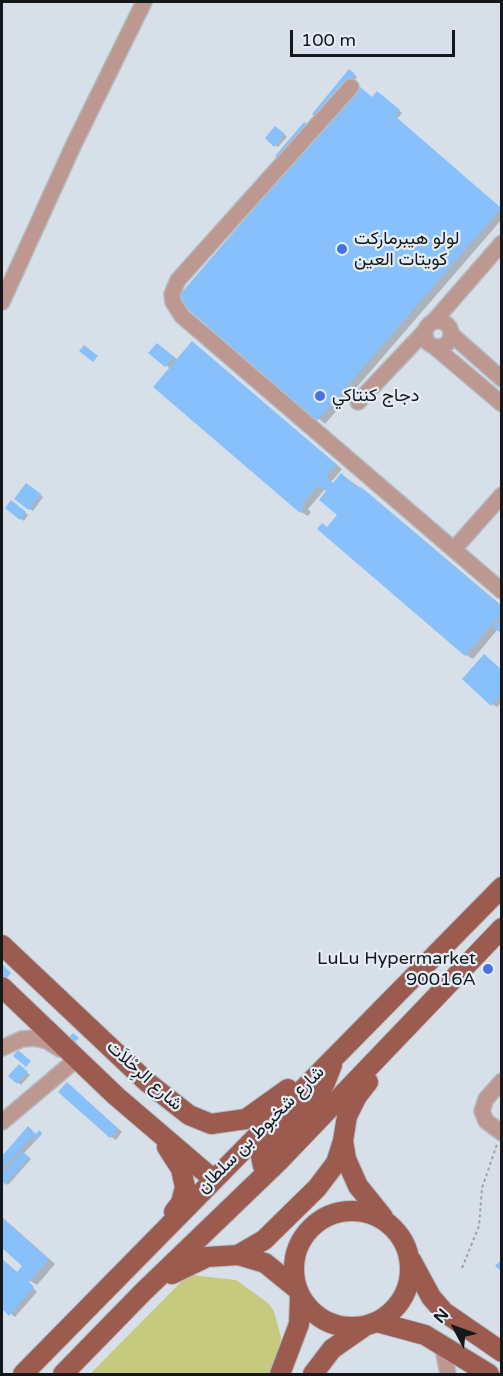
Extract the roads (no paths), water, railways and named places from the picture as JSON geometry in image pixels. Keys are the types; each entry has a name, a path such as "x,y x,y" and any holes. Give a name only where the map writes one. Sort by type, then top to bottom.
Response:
{"main road":[{"name":"شارع شخبوط بن سلطان","path":"23,1374 501,887"},
{"name":"شارع شخبوط بن سلطان","path":"63,1374 144,1291 272,1168 501,928"},
{"name":"شارع الرِحْلاَت","path":"2,945 174,1105 189,1116 211,1124 246,1119 336,1054"},
{"path":"238,1255 264,1240 317,1188 336,1162 343,1141 347,1116 357,1096 472,974 482,959 485,945"},
{"name":"شارع الرِحْلاَت","path":"2,987 116,1096 213,1179"},
{"path":"80,1062 109,1043"},
{"path":"272,1168 263,1166 261,1156 317,1097 336,1054"},
{"path":"136,1258 181,1203 185,1194 181,1169 154,1128"},
{"path":"343,1141 345,1159 358,1186 401,1236 431,1297 444,1312 501,1352"},
{"path":"280,1374 299,1324 298,1293 293,1267 299,1244 321,1219 332,1214 354,1210 376,1215 386,1221"},
{"path":"144,1291 196,1260 219,1255 238,1255 265,1263 298,1293 312,1312 328,1323 348,1327 372,1323 425,1335 489,1374"},
{"path":"313,1374 332,1349 395,1308 402,1299 410,1278 409,1256"}],"street":[{"path":"2,302 74,144 144,2"},
{"path":"351,87 178,280 172,294 173,302 182,315 501,591"},
{"path":"358,402 429,326 501,243"},
{"path":"429,326 444,322 451,334 501,379"},
{"path":"429,326 425,340 501,404"},
{"path":"436,348 448,342 451,334"},
{"path":"454,549 501,495"},
{"path":"2,1047 22,1039 41,1039 80,1062 2,1122"},
{"path":"501,1080 486,1099 482,1111 486,1121 501,1133"},
{"path":"442,1344 448,1374"}],"place":[{"name":"لولو هيبرماركت كويتات العين","path":"342,249"},
{"name":"دجاج كنتاكي","path":"320,396"},
{"name":"LuLu Hypermarket 90016A","path":"488,969"}]}
